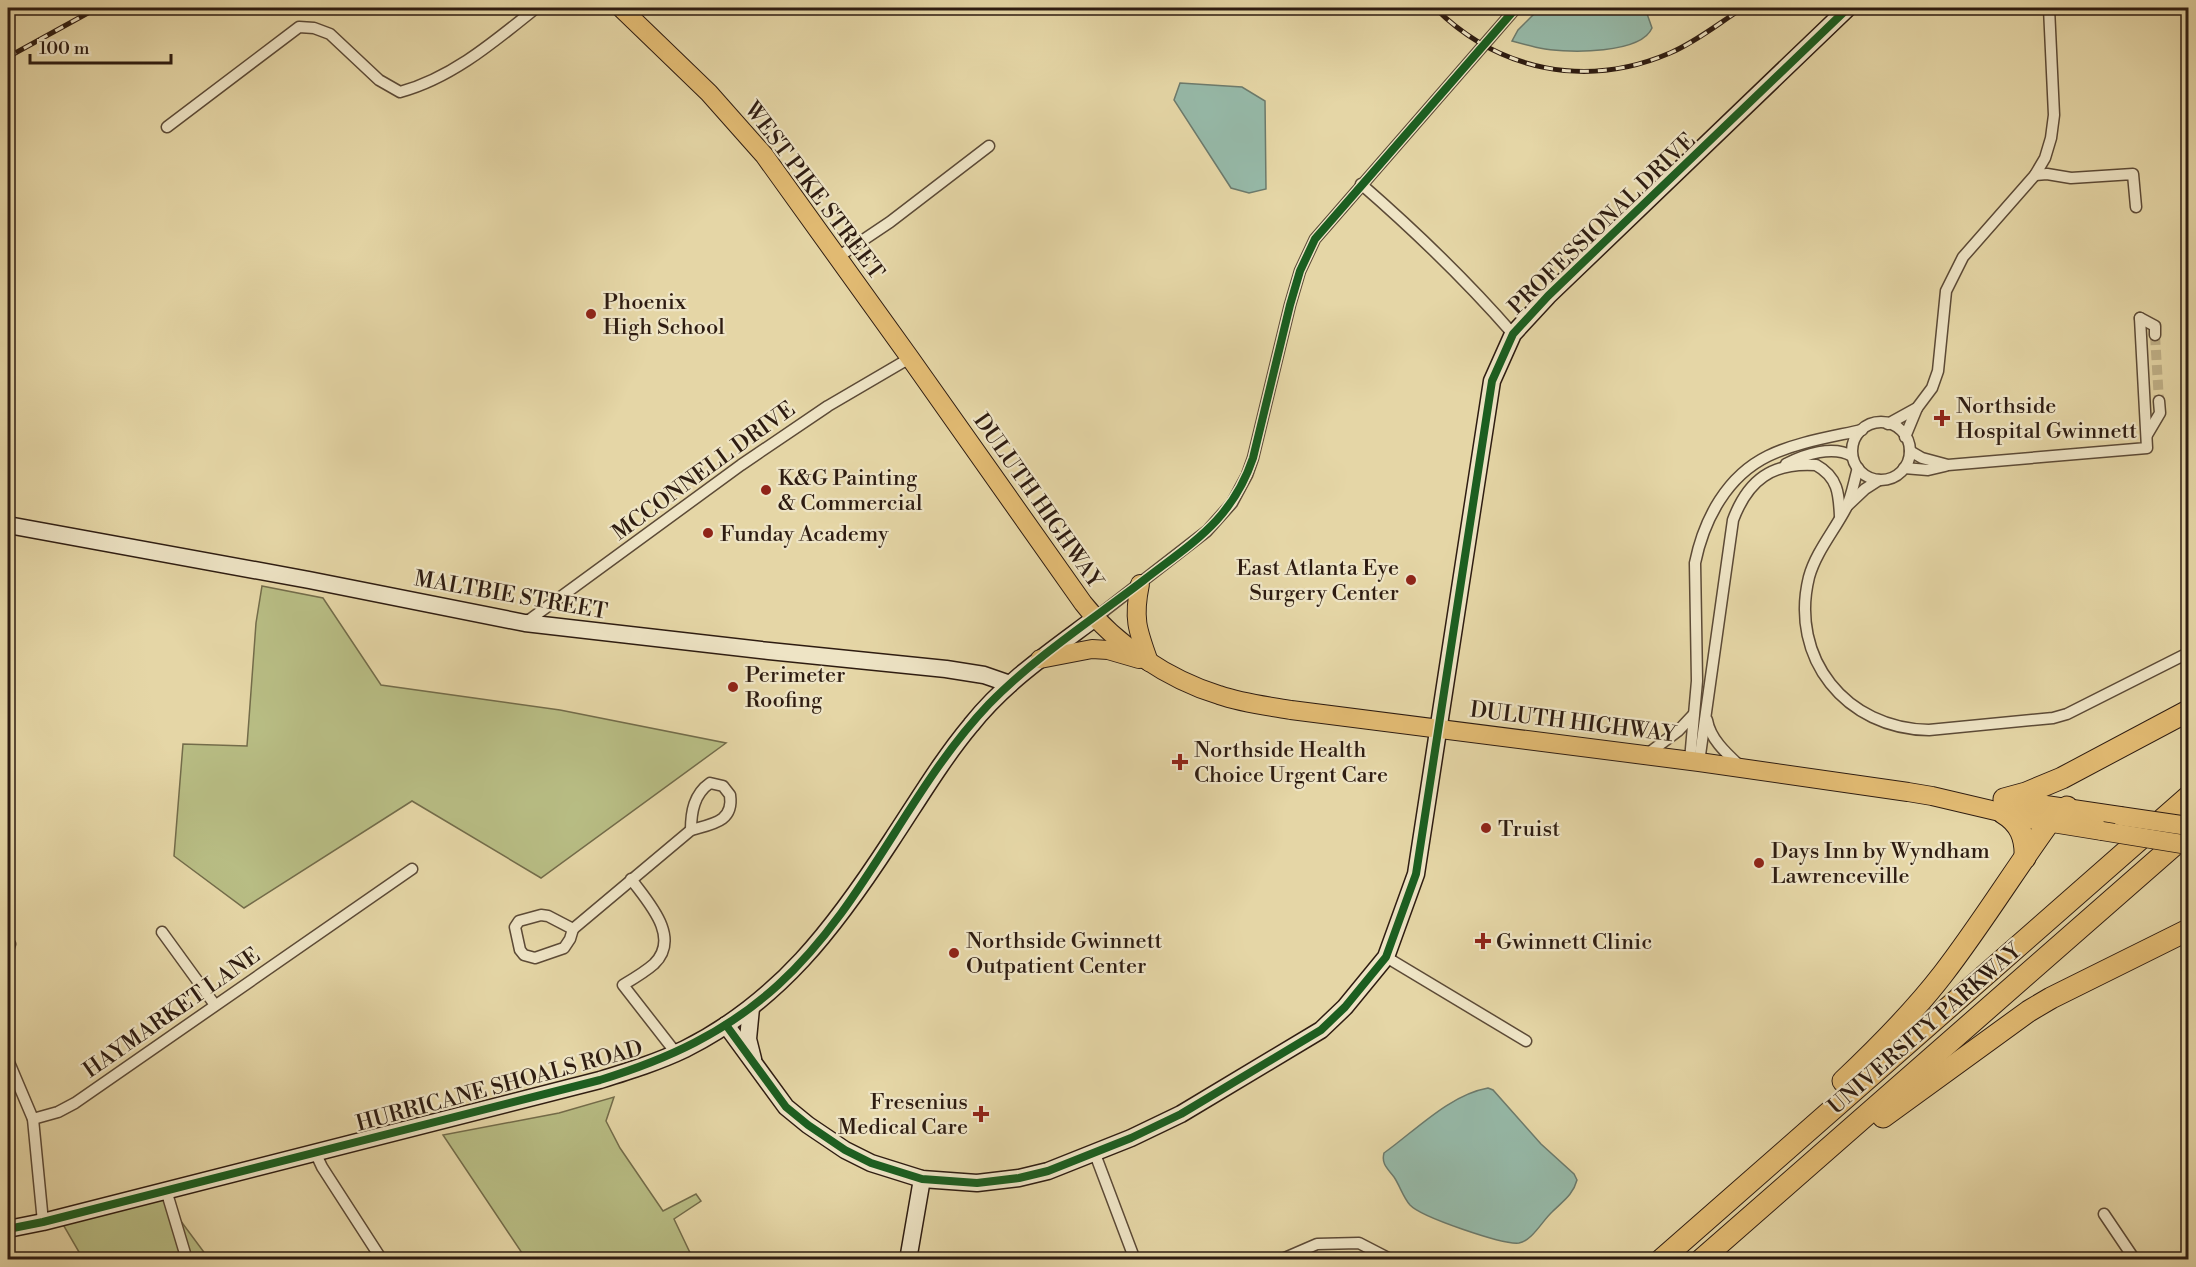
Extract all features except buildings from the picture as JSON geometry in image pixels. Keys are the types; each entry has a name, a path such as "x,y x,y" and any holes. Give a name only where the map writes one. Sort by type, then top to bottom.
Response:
{"highway":[{"path":"2025,858 2024,841 2020,828 2003,806 2026,793 2062,778 2188,711"},
{"path":"1703,1221 1724,1193 1750,1166 1893,1033 1942,975 2025,858 2060,814 2057,787 2062,778"},
{"name":"UNIVERSITY PARKWAY","path":"1661,1260 2188,796"},
{"name":"UNIVERSITY PARKWAY","path":"1701,1260 2188,833"},
{"path":"1796,1177 1841,1148 2029,1011 2188,930"}],"main road":[{"name":"WEST PIKE STREET","path":"621,8 688,72 764,155 910,358"},
{"name":"DULUTH HIGHWAY","path":"910,358 1045,551 1095,618 1130,649 1149,662 1197,687 1238,701 1291,710 1741,767 2060,814 2120,816 2188,826"},
{"path":"1140,584 1136,603 1136,621 1149,662"},
{"path":"1040,659 1092,649 1108,650 1149,662"},
{"name":"DULUTH HIGHWAY","path":"2060,814 2102,831 2188,845"}],"street":[{"path":"167,128 298,27 314,28 330,34 379,80 400,92 422,86 452,71 536,8"},
{"name":"HURRICANE SHOALS ROAD","path":"8,1229 600,1080 676,1053 751,1008 796,968 825,935 971,724 1010,684 1040,659 1140,584 1221,518 1240,489 1257,442 1300,271 1319,234 1516,8"},
{"name":"PROFESSIONAL DRIVE","path":"726,1025 786,1107 845,1150 871,1163 922,1179 977,1183 1019,1178 1048,1171 1095,1154 1181,1114 1321,1030 1345,1007 1386,957 1416,874 1492,381 1513,334 1548,296 1848,8"},
{"path":"1905,437 1917,408 1932,388 1938,371 1946,291 1964,257 2035,175 2052,138 2054,115 2049,8"},
{"path":"838,257 890,222 989,146"},
{"path":"2035,175 2048,174 2071,178 2133,174 2136,207"},
{"path":"1362,184 1481,297 1513,334"},
{"path":"1910,451 1922,458 1948,465 2146,448 2140,318 2155,326 2155,335"},
{"name":"MCCONNELL DRIVE","path":"525,623 741,465 828,405 910,358"},
{"path":"2147,436 2160,412 2160,401"},
{"path":"1888,424 1917,408"},
{"path":"1846,506 1865,489 1879,480 1898,475 1904,468 1910,451 1905,437 1897,427 1888,424 1870,425 1856,437 1852,446 1852,456 1858,468 1869,478 1879,480"},
{"path":"1700,714 1695,563 1699,545 1716,507 1735,481 1752,466 1770,455 1862,430"},
{"path":"1694,761 1733,520 1747,490 1775,470 1803,457 1830,451 1839,451 1852,456"},
{"path":"1775,470 1809,465 1823,469 1834,479 1839,493 1840,518"},
{"path":"1904,468 1928,470 1940,469 1948,465"},
{"path":"1858,468 1846,506 1816,558 1810,575 1806,593 1809,637 1812,653 1830,685 1845,700 1876,720 1912,729 1929,729 2052,718 2067,714 2188,653"},
{"name":"MALTBIE STREET","path":"8,525 309,580 525,623 680,642 946,669 984,675 1010,684"},
{"path":"1646,755 1700,714"},
{"name":"DULUTH HIGHWAY","path":"1700,714 1715,740 1741,767"},
{"path":"573,929 548,916 541,915 519,921 515,927 519,950 524,955 535,958 564,948 573,929 691,830 722,820 730,810 730,795 723,786 710,783 702,788 691,813 691,830"},
{"name":"HAYMARKET LANE","path":"33,1119 58,1112 75,1103 412,868"},
{"path":"631,879 663,924 664,942 655,963 623,985 676,1053"},
{"path":"162,932 215,1005"},
{"path":"1386,957 1526,1041"},
{"path":"751,1008 748,1039 754,1065"},
{"path":"8,1060 33,1119 43,1222"},
{"path":"315,1152 322,1167 382,1260"},
{"path":"1095,1154 1135,1260"},
{"path":"908,1260 922,1179"},
{"path":"166,1190 187,1260"},
{"path":"2104,1214 2135,1260"},
{"path":"1280,1260 1294,1256 1317,1244 1359,1244 1392,1260"}],"green space":[{"path":"262,586 323,598 381,685 560,710 726,743 541,878 412,801 244,908 174,856 183,744 247,746 256,623"},
{"path":"614,1097 606,1121 620,1148 663,1211 696,1194 701,1201 674,1219 693,1259 526,1259 443,1135 559,1113"},
{"path":"163,1197 209,1259 83,1259 61,1221"}],"shaded area":[{"path":"1540,8 1645,8 1652,28 1645,37 1634,43 1603,50 1556,50 1512,41 1518,30"},
{"path":"1180,83 1242,87 1265,101 1266,189 1249,193 1231,188 1174,100"},
{"path":"1488,1088 1493,1090 1541,1144 1574,1174 1577,1180 1567,1198 1533,1234 1519,1243 1480,1235 1417,1210 1410,1205 1383,1160 1384,1153 1446,1106 1474,1092"}],"tunnel":[{"path":"2155,335 2159,401"}],"railway":[{"path":"8,57 97,8"},
{"path":"1435,8 1460,29 1487,47 1545,68 1576,71 1607,70 1638,64 1670,53 1698,38 1743,8"}],"cycle path":[{"path":"8,1229 600,1080 649,1063 695,1043 758,1002 809,953 837,919 934,773 960,737 989,704 1025,670 1194,541 1222,514 1234,498 1253,458 1290,305 1300,271 1315,239 1516,8"},
{"path":"726,1025 786,1107 845,1150 871,1163 922,1179 977,1183 1019,1178 1048,1171 1131,1138 1181,1114 1321,1030 1345,1007 1386,957 1416,874 1492,381 1513,334 1548,296 1848,8"}],"place":[{"name":"Phoenix High School","path":"591,314"},
{"name":"Northside Hospital Gwinnett","path":"1942,418"},
{"name":"K&G Painting & Commercial","path":"766,490"},
{"name":"Funday Academy","path":"708,533"},
{"name":"East Atlanta Eye Surgery Center","path":"1411,580"},
{"name":"Perimeter Roofing","path":"733,687"},
{"name":"Northside Health Choice Urgent Care","path":"1180,762"},
{"name":"Truist","path":"1486,828"},
{"name":"Days Inn by Wyndham Lawrenceville","path":"1759,863"},
{"name":"Gwinnett Clinic","path":"1483,941"},
{"name":"Northside Gwinnett Outpatient Center","path":"954,953"},
{"name":"Fresenius Medical Care","path":"981,1114"}]}
